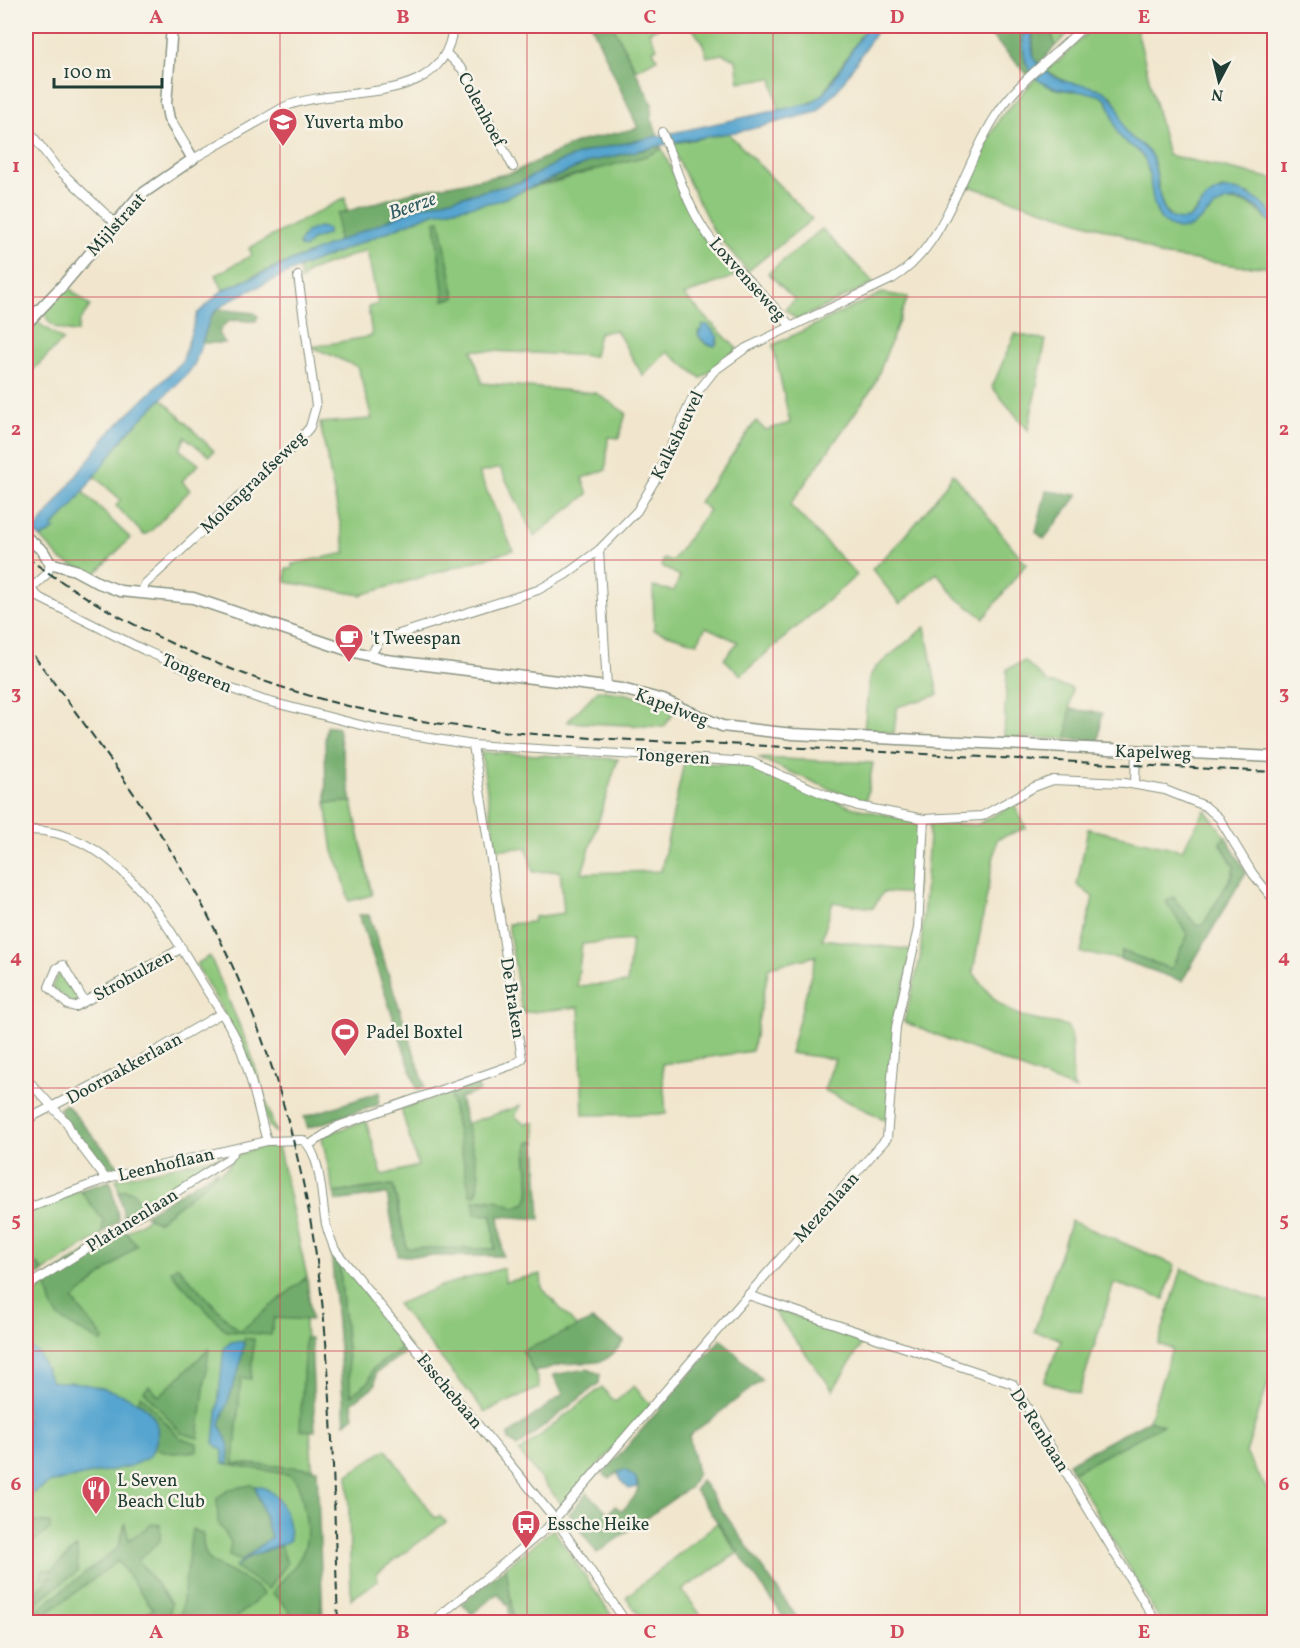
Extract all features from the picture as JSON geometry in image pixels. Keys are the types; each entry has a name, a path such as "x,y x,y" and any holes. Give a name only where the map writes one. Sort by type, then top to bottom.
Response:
{"main road":[{"path":"172,26 166,104 169,119 193,159"},
{"name":"Mijlstraat","path":"26,324 150,187 193,159"},
{"path":"26,537 47,555 50,563"},
{"name":"Kapelweg","path":"50,563 75,570 109,588 141,594 193,598 370,656 412,665 607,687 650,696 674,704 706,721 742,729 793,734 1275,757"}],"street":[{"path":"193,159 300,100 397,87 417,81 428,74 447,54 453,26"},
{"name":"Kalksheuvel","path":"370,656 380,640 548,586 599,550 627,523 648,496 692,399 705,379 746,348 892,279 918,260 932,240 997,113 1083,26"},
{"name":"Colenhoef","path":"447,54 463,70 513,167"},
{"path":"26,128 57,168 115,223"},
{"name":"Loxvenseweg","path":"662,133 686,196 709,237 791,327"},
{"name":"Molengraafseweg","path":"141,594 145,584 296,444 310,427 316,406 298,276"},
{"path":"599,550 607,687"},
{"path":"28,591 48,573 50,563"},
{"name":"Tongeren","path":"28,591 189,671 242,692 376,729 473,745 751,762 826,795 858,806 924,819 982,816 1034,787 1053,780 1075,779 1135,784 1165,790 1205,806 1219,818 1253,874 1275,900"},
{"name":"De Braken","path":"309,1145 338,1126 512,1065 522,1059 473,745"},
{"path":"1135,784 1136,751"},
{"name":"Mezenlaan","path":"555,1519 887,1138 896,1027 918,928 924,819"},
{"path":"26,830 51,830 61,833 104,857 142,891 182,948 239,1044 267,1141"},
{"name":"Strohulzen","path":"84,1001 63,965 57,968 50,983 51,990 72,1007 84,1001 182,948"},
{"name":"Doornakkerlaan","path":"26,1120 220,1014"},
{"path":"26,1078 67,1123 74,1137 106,1179"},
{"name":"Leenhoflaan","path":"26,1209 106,1179 267,1141 300,1138 309,1145"},
{"name":"Esschebaan","path":"309,1145 315,1158 326,1225 335,1250 555,1519 626,1623"},
{"name":"Platanenlaan","path":"26,1287 228,1159 235,1149"},
{"name":"De Renbaan","path":"748,1295 1013,1384 1156,1623"},
{"path":"432,1623 555,1519"}],"green space":[{"path":"592,26 613,26 652,104 651,117 658,136 589,151 559,162 521,182 419,207 338,243 338,214 412,192 512,173 578,142 638,128"},
{"path":"613,26 661,26 649,32 657,48 653,50 657,59 636,70"},
{"path":"691,26 867,26 821,97 802,107 779,111 772,78 739,82 736,60 722,54 707,57 703,44"},
{"path":"982,26 1023,26 1025,61 1032,72 1027,74"},
{"path":"1032,26 1050,26 1055,46 1039,64 1034,59"},
{"path":"1050,26 1076,26 1055,46"},
{"path":"1094,26 1136,26 1168,155 1274,179 1274,216 1249,194 1221,189 1205,200 1188,219 1177,221 1169,215 1161,200 1152,157 1125,131 1112,96 1066,82 1045,70 1060,60"},
{"path":"1037,77 1052,88 1094,93 1105,99 1121,137 1145,159 1149,168 1156,206 1166,221 1175,228 1200,220 1221,201 1242,202 1256,209 1274,225 1274,267 1239,266 1159,255 1123,235 965,185 1000,118"},
{"path":"728,133 812,219 748,271 714,232 670,144"},
{"path":"660,146 662,149 646,156 535,186 592,161"},
{"path":"662,149 703,237 738,275 684,295 738,350 701,378 667,352 643,376 616,330 599,333 594,356 472,350 482,383 596,393 626,413 619,438 608,437 606,470 582,478 588,494 534,536 500,468 479,473 513,550 361,595 286,582 286,569 292,569 292,564 346,553 320,423 372,419 358,367 312,347 372,336 368,307 378,304 367,250 309,271 301,281 299,268 433,213 498,201 535,186 552,183","holes":["439,220 455,297 444,300","698,331 718,341 717,343 714,345 705,343"]},
{"path":"345,198 347,211 338,214 338,243 272,268 223,290 216,275 252,255 249,248"},
{"path":"440,220 455,298 444,300 435,222"},
{"path":"822,229 874,283 797,320 785,309 795,300 768,273"},
{"path":"68,287 90,306 80,321 77,332 56,328 46,317 45,311"},
{"path":"882,293 908,297 874,386 790,505 857,575 741,675 724,659 738,642 706,627 697,643 654,630 653,587 674,591 680,576 661,566 664,559 672,561 709,510 699,502 756,421 765,430 790,423 773,345"},
{"path":"218,309 254,313 258,316 256,321 234,320 225,324 219,334 225,343 202,343 210,318"},
{"path":"37,322 63,340 26,377 26,333"},
{"path":"1015,334 1046,340 1028,430 992,387"},
{"path":"162,399 214,451 209,456 185,437 180,450 199,464 182,481 190,490 151,531 144,535 116,506 120,499 94,476 130,430"},
{"path":"953,473 1026,564 984,618 958,599 937,573 900,604 872,569 916,524"},
{"path":"82,491 130,538 94,575 61,560 41,538 54,529 52,527"},
{"path":"1046,491 1078,495 1044,539 1036,532"},
{"path":"925,627 938,695 897,707 894,733 864,731 869,678 875,668"},
{"path":"1025,661 1048,683 1072,688 1067,739 1004,737 1007,669"},
{"path":"598,690 627,694 676,709 664,727 567,722"},
{"path":"1070,709 1102,713 1099,740 1067,739"},
{"path":"327,726 338,728 352,802 326,803 325,740"},
{"path":"481,752 618,759 582,873 661,871 684,762 757,766 851,807 919,822 916,894 883,892 873,908 833,902 822,939 912,950 896,1020 888,1121 824,1090 835,1059 790,1053 816,956 769,967 752,1051 662,1064 666,1114 583,1115 579,1007 522,1013 508,924 533,922 534,917 564,913 560,871 533,872 527,848 496,849","holes":["632,940 627,983 577,986 582,944"]},
{"path":"758,758 873,763 866,801 837,792"},
{"path":"352,802 372,895 349,901 341,870 333,852 326,803"},
{"path":"1014,804 1026,828 997,839 973,972 985,989 1006,1009 1024,1017 1067,1026 1071,1034 1073,1085 1076,1090 904,1022 920,959 930,822 977,825"},
{"path":"1205,810 1226,837 1220,843 1234,866 1232,875 1203,925 1197,926 1173,897 1167,902 1188,935 1171,969 1122,951 1120,959 1081,953 1093,897 1077,885 1088,829 1182,850"},
{"path":"1226,837 1246,872 1182,981 1120,959 1122,951 1171,969 1188,935 1166,902 1173,897 1197,926 1203,925 1233,875 1234,866 1220,842"},
{"path":"359,915 369,915 425,1086 417,1089"},
{"path":"210,956 249,1048 276,1133 269,1126 241,1043 196,964"},
{"path":"60,971 63,971 79,999 78,1002 72,1004 52,987"},
{"path":"477,1084 480,1091 460,1098 479,1174 476,1195 470,1194 450,1093"},
{"path":"380,1092 378,1105 308,1128 304,1117"},
{"path":"450,1093 470,1194 478,1191 478,1185 465,1124 520,1106 515,1117 524,1123 535,1123 536,1142 529,1142 527,1150 530,1188 526,1203 515,1207 489,1199 474,1201 492,1215 495,1249 407,1248 394,1187 390,1185 334,1193 322,1138 325,1135 366,1121 382,1175 418,1166 401,1109"},
{"path":"66,1104 121,1169 108,1171 67,1125 59,1108"},
{"path":"530,1142 536,1142 540,1219 499,1216 503,1256 398,1256 387,1194 336,1201 334,1193 393,1185 407,1248 495,1249 492,1215 475,1214 473,1201 497,1200 515,1207 526,1203 530,1188 527,1157"},
{"path":"278,1145 307,1277 303,1280 319,1611 322,1595 323,1622 26,1622 26,1297 31,1287 39,1282 41,1287 227,1168 242,1153"},
{"path":"225,1155 142,1208 134,1193 127,1190 119,1192 116,1179"},
{"path":"217,1170 214,1177 157,1222 144,1215"},
{"path":"110,1181 119,1220 102,1234 103,1220 80,1190"},
{"path":"80,1190 104,1220 102,1234 43,1272 38,1264 26,1270 26,1213"},
{"path":"123,1190 134,1192 142,1208 124,1218 119,1192"},
{"path":"1071,1221 1175,1265 1164,1299 1114,1283 1079,1394 1044,1381 1061,1340 1034,1332"},
{"path":"123,1229 137,1245 73,1300 104,1339 101,1343 60,1318 52,1305 45,1278"},
{"path":"331,1248 339,1260 351,1395 369,1382 373,1369 400,1349 398,1343 403,1339 411,1348 376,1373 375,1385 352,1403 354,1416 345,1423"},
{"path":"339,1260 403,1339 400,1349 373,1369 370,1382 351,1395"},
{"path":"38,1264 43,1272 26,1283 26,1270"},
{"path":"177,1266 239,1332 307,1277 311,1320 274,1318 271,1335 226,1331 174,1276 171,1271"},
{"path":"504,1268 505,1282 541,1274 542,1288 578,1328 523,1351 537,1378 539,1388 485,1412 397,1304 444,1285"},
{"path":"1182,1269 1274,1304 1274,1365 1246,1453 1274,1502 1274,1622 1161,1622 1073,1472 1162,1425 1149,1420 1172,1349 1158,1344"},
{"path":"770,1307 865,1339 833,1390 779,1318"},
{"path":"592,1320 624,1341 610,1356 598,1362 562,1365 534,1372 523,1351"},
{"path":"244,1338 254,1339 251,1379 241,1378 234,1463 317,1469 322,1595 320,1622 297,1622 283,1603 272,1593 297,1562 306,1544 306,1520 298,1484 290,1475 228,1464 229,1451 220,1424 239,1369"},
{"path":"305,1338 311,1338 315,1431 300,1430"},
{"path":"721,1339 762,1380 689,1436 697,1473 690,1487 597,1553 569,1514 587,1493 609,1513 615,1506 622,1511 630,1503 638,1488 636,1479 627,1471 609,1478 603,1474"},
{"path":"209,1349 198,1438 181,1433 144,1391 149,1386 159,1396"},
{"path":"587,1369 600,1374 599,1383 517,1447 509,1440 508,1435 563,1394 553,1375"},
{"path":"634,1386 651,1405 563,1506 519,1452 602,1387 615,1402"},
{"path":"141,1395 180,1438 197,1443 197,1451 173,1453 153,1448 155,1428 147,1410 138,1401"},
{"path":"1149,1420 1163,1425 1073,1472 1068,1463"},
{"path":"386,1449 435,1518 439,1516 446,1522 376,1574 378,1581 351,1599 348,1475"},
{"path":"701,1480 800,1622 787,1622 695,1490"},
{"path":"255,1486 271,1537 241,1561 229,1556 231,1542 218,1522 217,1498 230,1489"},
{"path":"36,1522 50,1523 50,1529 26,1548 26,1527"},
{"path":"717,1523 738,1553 682,1590 706,1622 644,1622 626,1597"},
{"path":"125,1524 129,1540 152,1524 160,1525 160,1541 138,1560 171,1603 169,1622 135,1622 153,1609 118,1561 39,1619 40,1622 26,1622 26,1618 118,1548"},
{"path":"192,1529 203,1534 205,1552 212,1562 250,1583 264,1594 231,1622 180,1622"},
{"path":"553,1529 616,1622 514,1622 506,1567"},
{"path":"281,1545 287,1564 268,1589 235,1567 251,1556"},
{"path":"77,1547 78,1571 26,1610 28,1588 36,1592 51,1578 41,1579 42,1570 52,1570"},
{"path":"506,1567 514,1622 500,1622 509,1615 509,1607 498,1593 472,1614 462,1603"}],"water":[{"path":"867,26 880,26 839,88 817,112 747,130 680,141 592,161 498,201 433,213 299,268 234,298 215,311 210,318 195,363 188,373 126,434 70,509 52,527 55,529 41,538 34,532 108,434 182,362 197,314 223,290 419,207 521,182 559,162 589,151 811,103 825,93"},
{"path":"1023,26 1032,26 1035,60 1053,76 1063,81 1095,88 1112,99 1119,110 1126,132 1152,157 1160,199 1169,216 1188,219 1207,198 1216,192 1234,190 1252,197 1268,209 1274,216 1274,225 1255,206 1237,200 1225,201 1193,226 1184,229 1174,228 1165,223 1155,208 1145,160 1119,135 1107,101 1091,93 1054,88 1033,75 1025,58"},
{"path":"319,227 328,229 328,234 312,240 305,248 300,247 299,243 306,232"},
{"path":"703,325 708,325 718,337 715,346 706,344 698,335"},
{"path":"231,1342 244,1343 239,1369 220,1424 229,1446 228,1464 223,1463 223,1451 214,1443 224,1348"},
{"path":"26,1344 39,1354 51,1381 76,1382 110,1390 126,1396 151,1413 157,1425 157,1439 149,1457 131,1466 49,1483 26,1498"},
{"path":"625,1470 636,1478 637,1487 629,1489 620,1480 618,1472"},
{"path":"255,1486 271,1492 282,1505 288,1522 290,1539 288,1542 251,1556 235,1567 271,1537"}],"railway":[{"path":"26,557 71,588 117,615 214,662 316,698 422,721 512,732 603,738 1274,772"},
{"path":"26,645 144,809 187,877 226,951 260,1033 274,1075 298,1161 315,1248 321,1294 332,1435 338,1622"}],"place":[{"name":"Yuverta mbo","path":"283,148"},
{"name":"'t Tweespan","path":"349,664"},
{"name":"Padel Boxtel","path":"345,1058"},
{"name":"L Seven Beach Club","path":"96,1516"},
{"name":"Essche Heike","path":"526,1550"}],"water label":[{"name":"Beerze","path":"412,205"}]}
